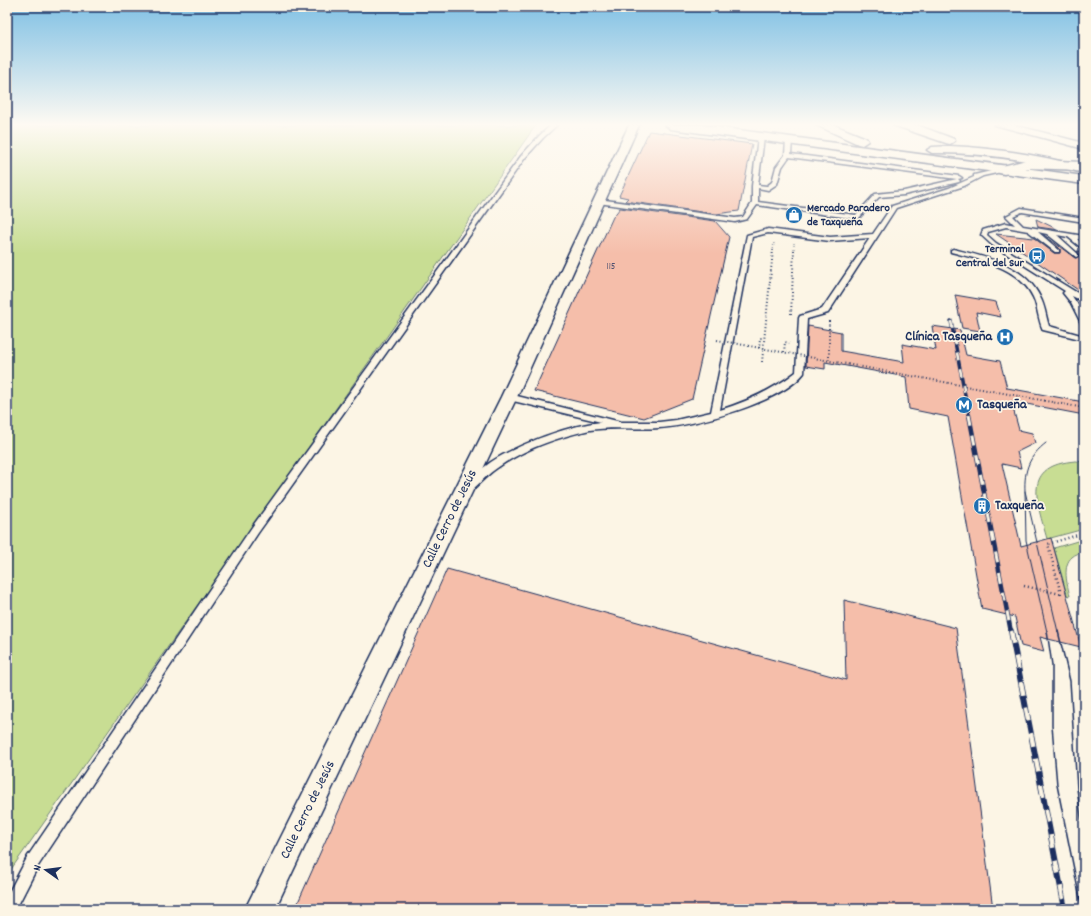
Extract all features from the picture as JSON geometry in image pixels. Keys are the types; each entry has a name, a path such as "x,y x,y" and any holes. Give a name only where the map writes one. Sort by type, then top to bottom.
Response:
{"main road":[{"path":"991,168 1084,180"},
{"path":"1004,170 1012,168"},
{"path":"1057,168 1084,171"}],"street":[{"name":"Calle Cerro de Jesús","path":"260,909 509,397 614,168"}],"lane":[{"path":"8,909 33,861 255,530 515,168"},
{"path":"598,201 736,220 746,218 755,203 757,168"},
{"path":"755,186 768,188 775,183 779,168"},
{"path":"881,168 964,179"},
{"path":"755,203 857,217 877,195 904,193 1004,170"},
{"path":"463,492 499,462 546,440 591,427 661,424 715,414 741,406 789,383 800,373 804,318 824,311 873,236 894,207 912,199 970,183 980,175"},
{"path":"1020,226 1009,216 1021,210 1084,220"},
{"path":"1084,242 1081,238 1020,226 997,226 985,230 984,235 994,244 1084,300"},
{"path":"1030,229 1057,251"},
{"path":"1040,230 1067,253"},
{"path":"715,414 749,236 768,231 830,239 873,236"},
{"path":"1049,232 1076,255"},
{"path":"1060,234 1084,255"},
{"path":"1069,236 1084,248"},
{"path":"953,251 979,257 1004,267 1022,278 1037,297 1046,328 1084,338"},
{"path":"1050,278 1074,302 1084,322"},
{"path":"509,397 628,426"}],"path":[{"path":"762,362 775,232"},
{"path":"790,318 794,235"},
{"path":"829,360 830,324"},
{"path":"759,348 760,338 764,338"},
{"path":"788,355 789,338"},
{"path":"716,340 1083,408 1084,415"},
{"path":"784,352 785,342 789,343"},
{"path":"1024,586 1061,594 1048,544 1084,533"}],"green space":[{"path":"7,168 506,168 7,875"},
{"path":"1076,461 1084,462 1084,529 1047,539 1037,499 1037,488 1040,478 1047,470 1059,464"},
{"path":"1084,539 1084,551 1073,556 1067,565 1066,575 1070,596 1067,595 1054,548"}],"building":[{"path":"632,168 747,168 739,211 716,214 625,201 628,198 619,196"},
{"path":"620,208 715,221 729,237 692,399 644,418 534,391 613,217"},
{"path":"1036,219 1059,230 1038,227"},
{"path":"996,234 1034,238 1054,253 1060,253 1060,249 1044,235 1075,258 1080,256 1077,251 1084,252 1084,294"},
{"path":"955,295 996,302 1001,317 976,312 980,331 962,328"},
{"name":"Taxqueña","path":"808,326 841,332 841,351 904,362 902,344 936,350 932,326 960,330 966,355 1000,361 1007,388 1084,402 1084,415 1011,401 1019,430 1032,433 1035,443 1017,452 1021,468 1002,464 1021,546 1051,538 1081,647 1040,637 1044,652 1021,646 1015,617 982,609 948,417 909,409 906,377 825,362 825,369 806,366"},
{"path":"447,569 846,680 844,600 956,628 993,909 295,909"}],"tram line":[{"path":"1025,491 1025,476 1029,464 1035,453 1046,443"},
{"path":"1025,491 1058,632"},
{"path":"1025,491 1026,540 1047,632"},
{"path":"1047,631 1052,665 1052,726 1057,785 1082,909"},
{"path":"1058,631 1070,681 1077,789 1084,838"}],"railway":[{"path":"951,321 969,416"},
{"path":"969,415 1011,632"},
{"path":"1011,631 1065,909"}],"place":[{"name":"Mercado Paradero de Taxqueña","path":"794,215"},
{"name":"Terminal Central del Sur","path":"1037,256"},
{"name":"Clínica Tasqueña","path":"1005,337"},
{"name":"Tasqueña","path":"964,405"},
{"name":"Taxqueña","path":"982,506"}]}
